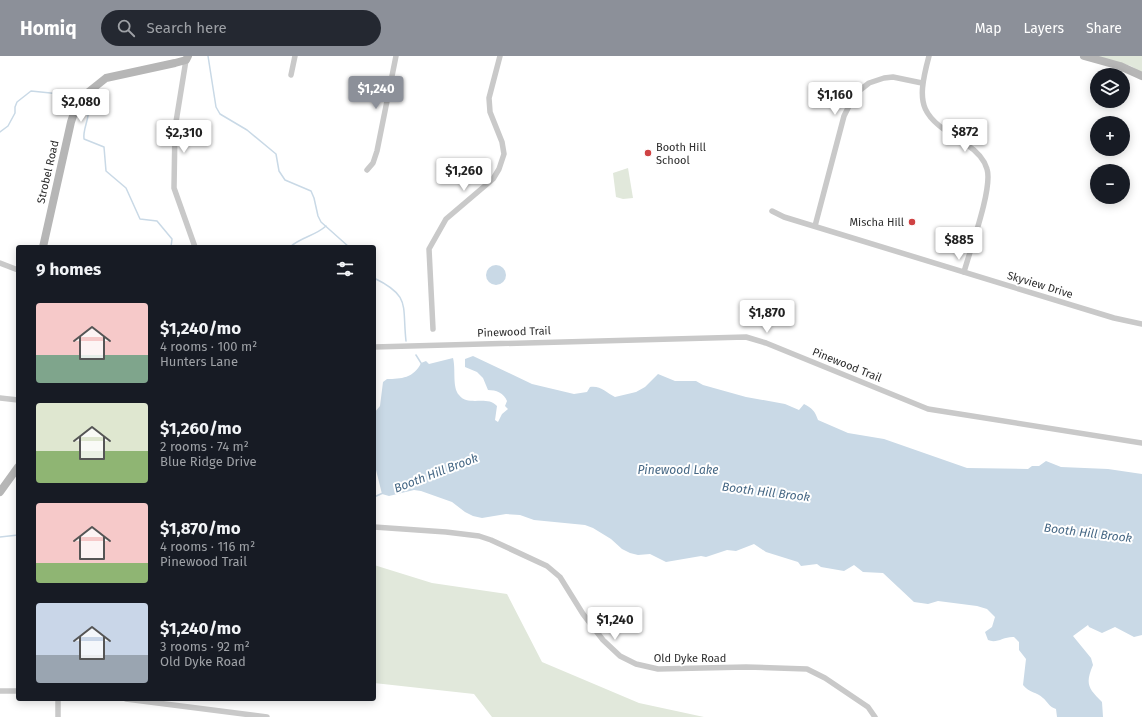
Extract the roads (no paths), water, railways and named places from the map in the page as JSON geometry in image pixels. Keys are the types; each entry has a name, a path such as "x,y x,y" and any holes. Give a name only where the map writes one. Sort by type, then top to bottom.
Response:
{"street":[{"path":"292,75 295,56"},
{"path":"366,170 376,155 396,56"},
{"path":"433,329 429,249 446,219 493,179 499,169 504,154 502,142 490,112 489,98 500,56"},
{"path":"929,56 922,83 922,94 927,114 941,128 977,152 987,169 988,180 986,194 964,272"},
{"path":"1084,56 1120,66 1142,76"},
{"path":"187,58 175,128 174,188 194,245"},
{"name":"Strobel Road","path":"43,245 71,122 76,107 86,94 106,78 187,58"},
{"path":"815,226 844,116 855,94 869,83 884,78 893,77 922,83"},
{"name":"Skyview Drive","path":"772,211 784,217 1114,318 1142,324"},
{"path":"0,263 16,269"},
{"name":"Pinewood Trail","path":"376,347 746,337 766,343 932,410 1142,442"},
{"path":"0,398 16,400"},
{"path":"0,492 16,470"},
{"name":"Old Dyke Road","path":"376,527 479,536 547,566 560,578 583,614 603,640 620,656 636,664 658,669 746,667 807,669 825,678 868,707 875,717"},
{"path":"0,691 16,691"},
{"path":"58,701 58,717"},
{"path":"142,701 268,717"}],"water":[{"path":"496,265 503,268 506,275 503,282 496,285 489,282 486,275 489,268"},
{"name":"Pinewood Lake","path":"473,356 532,384 574,394 587,392 590,387 600,388 615,397 636,392 645,387 658,374 675,381 696,381 703,385 746,397 785,404 799,410 804,404 813,410 818,420 848,433 884,439 967,468 1028,469 1032,466 1039,466 1046,461 1061,467 1108,469 1142,474 1142,635 1134,637 1115,627 1102,633 1089,627 1088,625 1073,636 1091,658 1093,665 1089,677 1089,685 1102,702 1103,717 1057,717 1056,709 1050,706 1041,696 1025,688 1023,685 1026,659 1019,650 1019,642 1014,637 998,641 988,640 985,632 992,627 995,617 987,609 977,606 938,601 928,604 914,602 883,573 863,572 854,565 844,571 821,567 817,564 801,566 798,562 766,552 754,544 736,551 727,550 706,557 701,556 666,562 650,554 638,555 630,553 622,549 611,539 585,525 534,520 520,515 506,514 482,518 465,512 452,502 421,491 414,490 389,496 382,494 376,470 376,411 380,406 383,382 387,379 407,377 415,372 421,363 426,361 429,364 453,358 455,383 459,395 467,400 488,401 493,403 497,406 495,420 498,422 502,414 508,409 505,406 507,401 504,396 499,392 488,390 483,378 477,372 465,367 465,359"}],"waterway":[{"path":"208,56 216,107 220,114 247,130 276,154 279,171 285,180 311,191 321,222 347,245"},
{"path":"0,132 8,126 15,113 17,102 31,91 70,95"},
{"path":"84,100 88,109 84,139 104,147 106,171 126,188 140,219 157,221 172,239 171,245"},
{"path":"293,245 326,226"},
{"path":"376,279 386,284 399,296 404,310 406,341"},
{"path":"416,355 421,363"},
{"name":"Booth Hill Brook","path":"376,496 383,493"},
{"name":"Booth Hill Brook","path":"0,537 16,535"}],"place":[{"name":"Booth Hill School","path":"648,153"},
{"name":"Mischa Hill","path":"912,222"}]}
